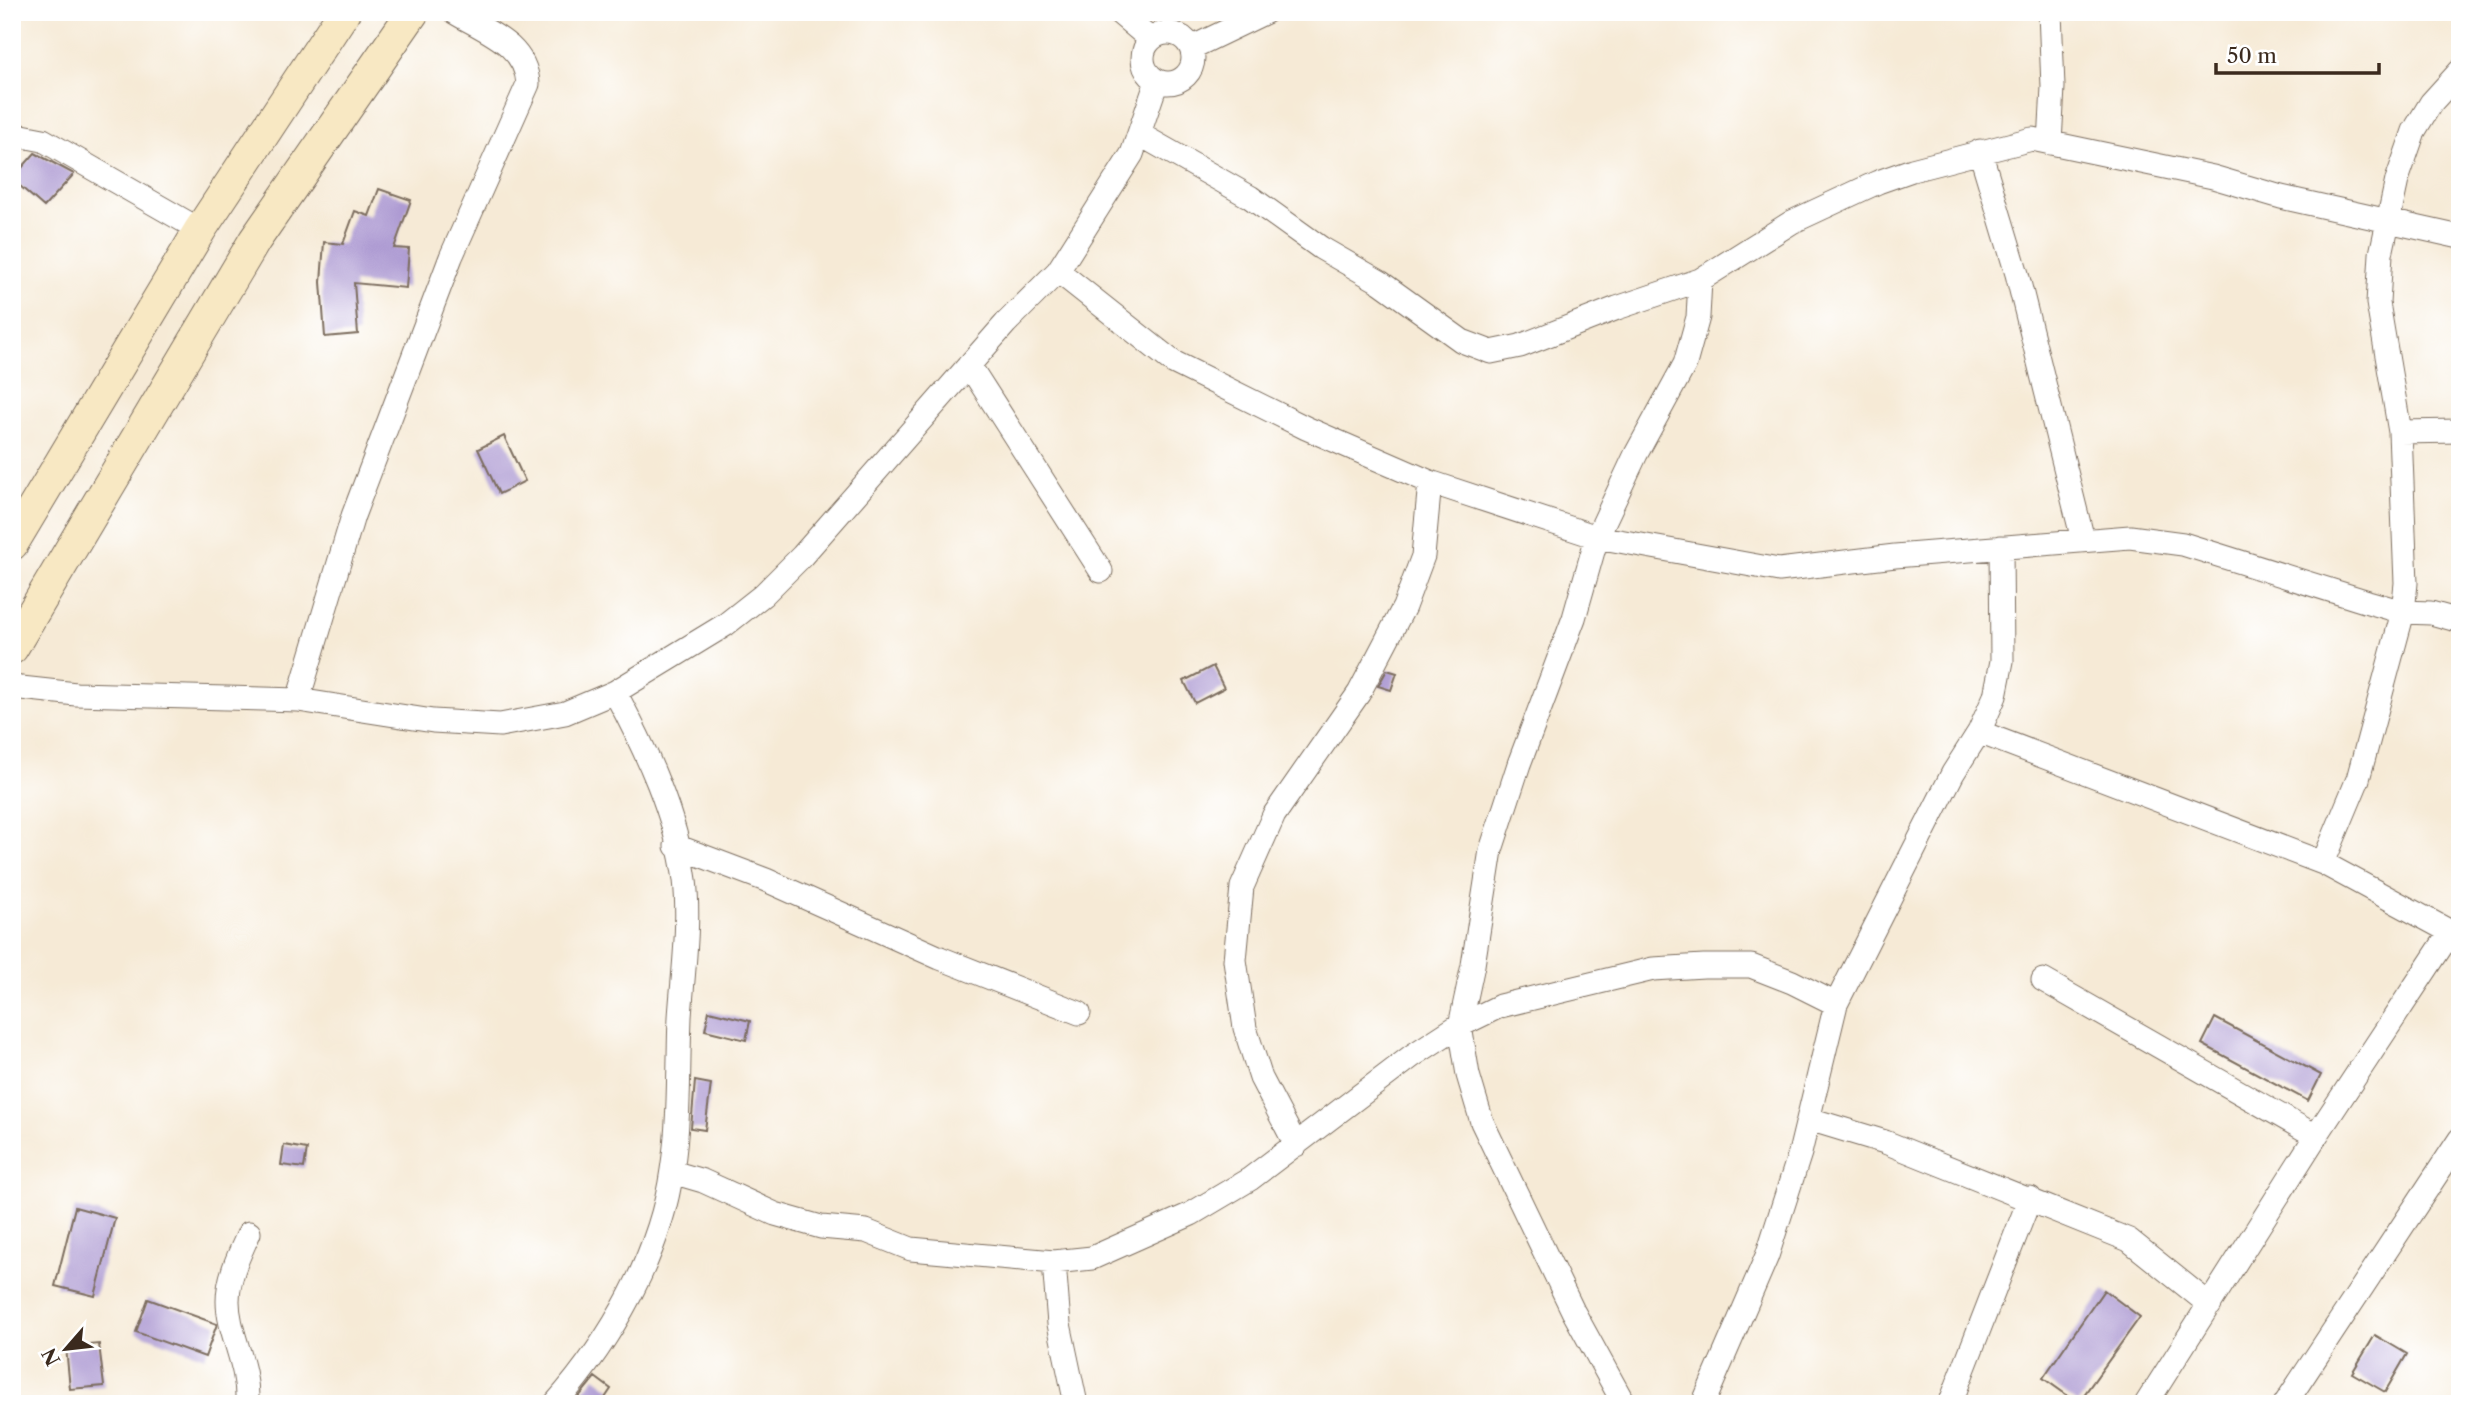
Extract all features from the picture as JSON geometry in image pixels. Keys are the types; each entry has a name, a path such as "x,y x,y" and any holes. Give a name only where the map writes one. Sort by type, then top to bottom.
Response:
{"main road":[{"path":"12,544 200,230 344,12"},
{"path":"12,648 255,240 413,12"}],"street":[{"path":"298,700 353,516 451,257 527,84 527,68 516,49 454,12"},
{"path":"1118,12 1177,33 1191,48 1194,60 1190,72 1181,80 1169,84 1157,81 1147,74 1143,62 1143,50 1159,28"},
{"path":"1191,48 1266,12"},
{"path":"2050,12 2053,87 2050,143"},
{"path":"2323,863 2358,779 2403,612 2406,583 2406,530 2400,432 2378,303 2381,254 2388,219 2414,131 2431,103 2460,71"},
{"path":"12,687 76,694 298,700 433,721 500,725 565,713 654,672 726,625 763,595 802,556 969,365 1058,271 1132,154 1157,81"},
{"path":"12,134 43,139 200,230"},
{"path":"1139,134 1250,197 1321,248 1380,282 1462,341 1491,352 1520,346 1700,280 1732,257 1816,210 1912,170 2032,139 2213,177 2281,197 2460,237"},
{"path":"1980,151 2017,274 2084,540"},
{"path":"1058,271 1173,362 1306,428 1430,482 1597,537 1749,567 1779,570 2001,547 2130,537 2183,544 2403,612 2431,612 2460,621"},
{"path":"1624,1404 1573,1311 1482,1122 1468,1075 1460,1026 1473,965 1491,850 1523,751 1574,618 1597,537 1636,454 1685,364 1698,317 1700,280"},
{"path":"969,365 1101,571"},
{"path":"2400,432 2460,431"},
{"path":"1296,1146 1261,1078 1245,1028 1235,960 1242,887 1274,815 1359,693 1405,607 1423,556 1430,482"},
{"path":"1703,1404 1767,1255 1809,1119 1836,1004 1953,773 1979,732 1995,696 2002,661 2001,547"},
{"path":"555,1404 595,1357 615,1321 659,1225 672,1171 685,880 655,778 637,733 615,692"},
{"path":"1979,732 2323,863 2455,935 2316,1136 2146,1404"},
{"path":"676,846 766,880 940,958 1079,1013"},
{"path":"672,1171 703,1181 775,1214 821,1227 866,1231 911,1249 1054,1262 1092,1258 1191,1214 1250,1179 1296,1146 1371,1085 1460,1026 1500,1006 1601,980 1653,970 1751,966 1836,1004"},
{"path":"2043,980 2316,1136"},
{"path":"1809,1119 1885,1142 2129,1240 2210,1305"},
{"path":"2285,1404 2460,1139"},
{"path":"1950,1404 2030,1198"},
{"path":"247,1404 248,1382 228,1303 233,1269 249,1233"},
{"path":"1054,1262 1059,1325 1076,1404"}],"building":[{"path":"35,153 74,174 44,207 12,179"},
{"path":"379,189 411,200 394,248 409,249 406,288 354,283 358,334 325,337 321,282 324,242 343,244 355,211 369,216"},
{"path":"504,436 525,481 499,494 478,449"},
{"path":"1213,666 1224,688 1195,703 1184,681"},
{"path":"1387,670 1397,673 1391,690 1378,686"},
{"path":"709,1011 750,1021 746,1040 705,1030"},
{"path":"2215,1018 2321,1075 2308,1101 2202,1044"},
{"path":"695,1081 711,1084 705,1130 691,1128"},
{"path":"284,1145 307,1149 304,1168 281,1165"},
{"path":"75,1207 115,1218 95,1296 55,1286"},
{"path":"2104,1290 2140,1317 2078,1403 2043,1378"},
{"path":"148,1299 217,1324 205,1357 136,1332"},
{"path":"2375,1335 2407,1354 2385,1392 2352,1373"},
{"path":"99,1344 104,1386 70,1389 66,1347"},
{"path":"595,1377 611,1389 601,1404 573,1404"}]}
